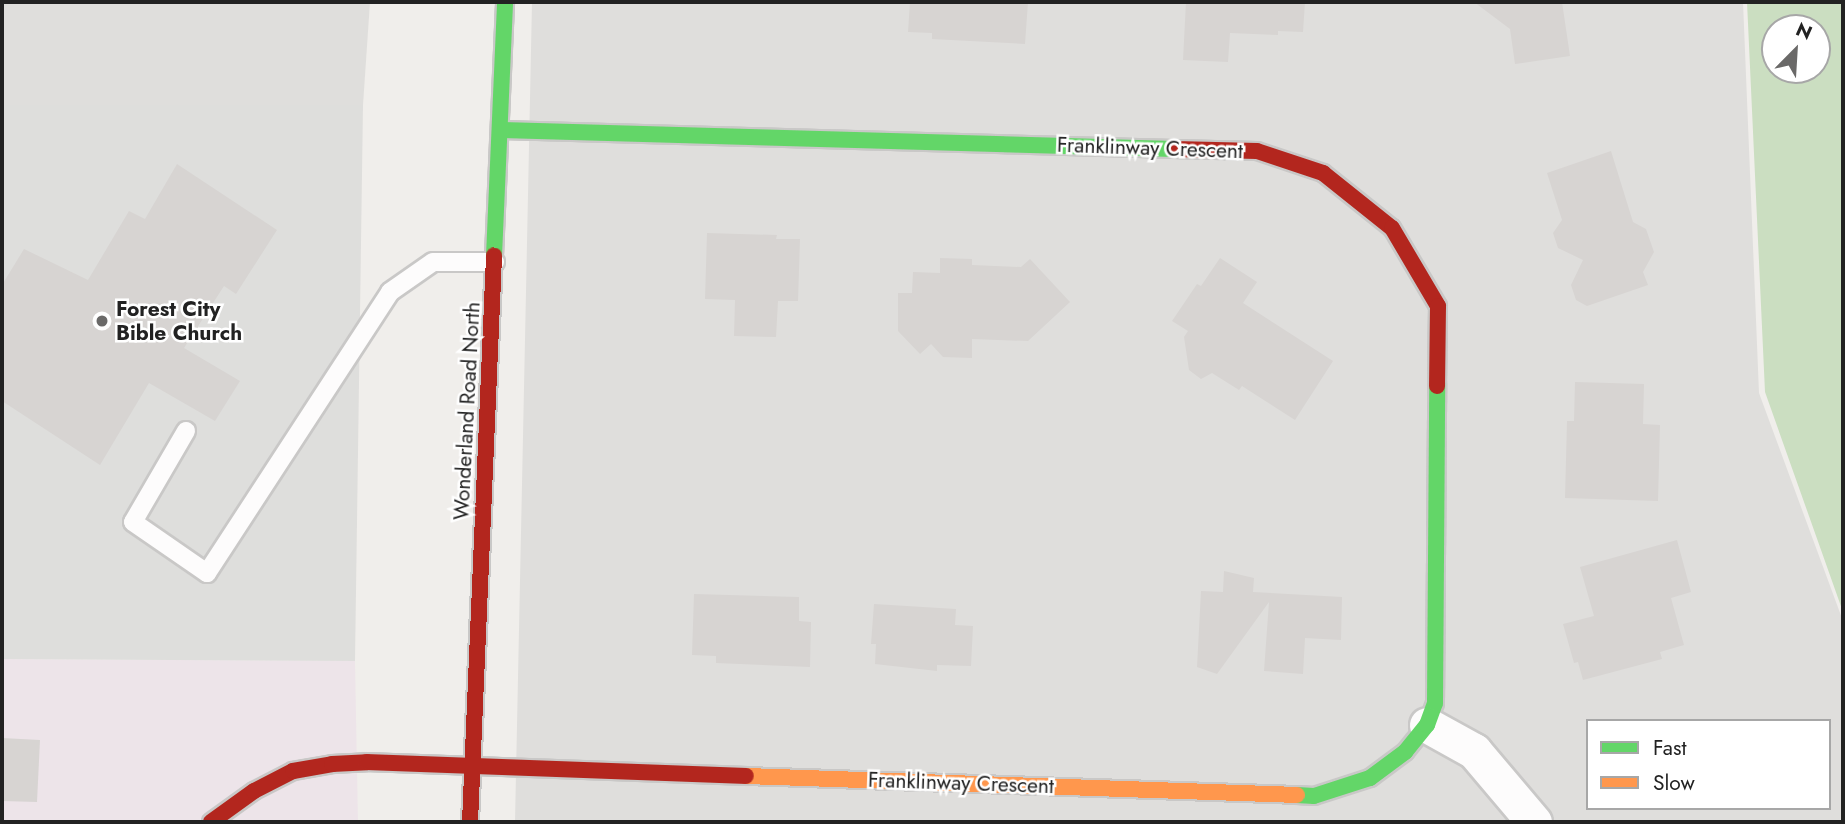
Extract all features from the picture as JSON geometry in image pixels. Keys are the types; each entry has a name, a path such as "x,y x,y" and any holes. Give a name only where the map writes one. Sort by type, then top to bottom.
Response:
{"street":[{"name":"Wonderland Road North","path":"470,822 502,130 505,2"},
{"name":"Franklinway Crescent","path":"211,822 254,791 293,771 332,764 367,762 1314,796 1370,778 1405,752 1427,725 1435,703 1438,306 1392,228 1323,173 1257,151 502,130"},
{"path":"1427,725 1474,751 1534,822"}],"lane":[{"path":"186,431 133,522 207,573 390,292 433,262 495,262"}],"shaded area":[{"path":"2,2 370,2 363,105 2,105"},
{"path":"532,2 1743,2 1759,393 1843,621 1843,822 515,822"},
{"path":"2,105 363,105 355,661 2,659"},
{"path":"2,659 355,661 358,822 2,822"}],"green space":[{"path":"1747,2 1843,2 1843,612 1765,392"}],"building":[{"path":"910,2 1028,2 1025,44 932,39 932,33 908,32"},
{"path":"1186,2 1305,2 1303,32 1278,31 1278,35 1230,33 1228,62 1183,60"},
{"path":"1474,2 1562,2 1570,56 1515,64 1510,29"},
{"path":"1611,151 1633,222 1646,229 1654,252 1643,272 1648,285 1587,306 1576,300 1571,285 1583,260 1558,248 1553,233 1562,220 1547,173"},
{"name":"Forest City Bible Church","path":"177,164 277,230 236,294 224,286 184,348 240,381 215,421 149,383 100,465 2,401 2,285 24,249 88,280 129,211 145,219"},
{"path":"707,233 777,235 776,239 800,239 798,301 778,301 776,337 734,336 735,300 705,299"},
{"path":"940,258 972,259 972,265 1021,267 1030,259 1070,302 1028,341 972,339 972,358 943,357 931,344 920,354 898,331 898,293 912,293 913,272 940,273"},
{"path":"1220,258 1257,282 1243,303 1333,361 1295,420 1242,386 1239,390 1212,373 1201,379 1189,370 1184,337 1188,331 1172,321 1197,284 1201,286"},
{"path":"1575,382 1644,384 1643,424 1660,425 1658,501 1565,498 1567,421 1574,421"},
{"path":"1677,540 1691,592 1671,598 1684,645 1660,652 1662,659 1583,680 1578,662 1574,663 1563,624 1594,616 1580,567"},
{"path":"1224,571 1254,578 1253,592 1342,597 1341,640 1305,638 1303,674 1264,671 1269,602 1217,674 1197,667 1201,591 1223,592"},
{"path":"694,594 799,597 799,621 811,622 810,667 716,663 716,656 692,655"},
{"path":"874,604 956,609 955,625 973,626 971,666 937,665 937,671 875,664 876,644 871,644"},
{"path":"2,738 40,740 37,802 2,801"}],"traffic: fast":[{"path":"494,256 505,2"},
{"path":"502,130 1174,149"},
{"path":"1297,795 1314,796 1370,778 1405,752 1427,725 1435,703 1437,386"}],"traffic: slow":[{"path":"746,776 1297,795"}],"traffic: jam":[{"path":"1174,149 1257,151 1323,173 1392,228 1438,306 1437,386"},
{"path":"470,822 494,256"},
{"path":"211,822 254,791 293,771 332,764 367,762 746,776"}],"place":[{"name":"Forest City Bible Church","path":"102,321"}]}
